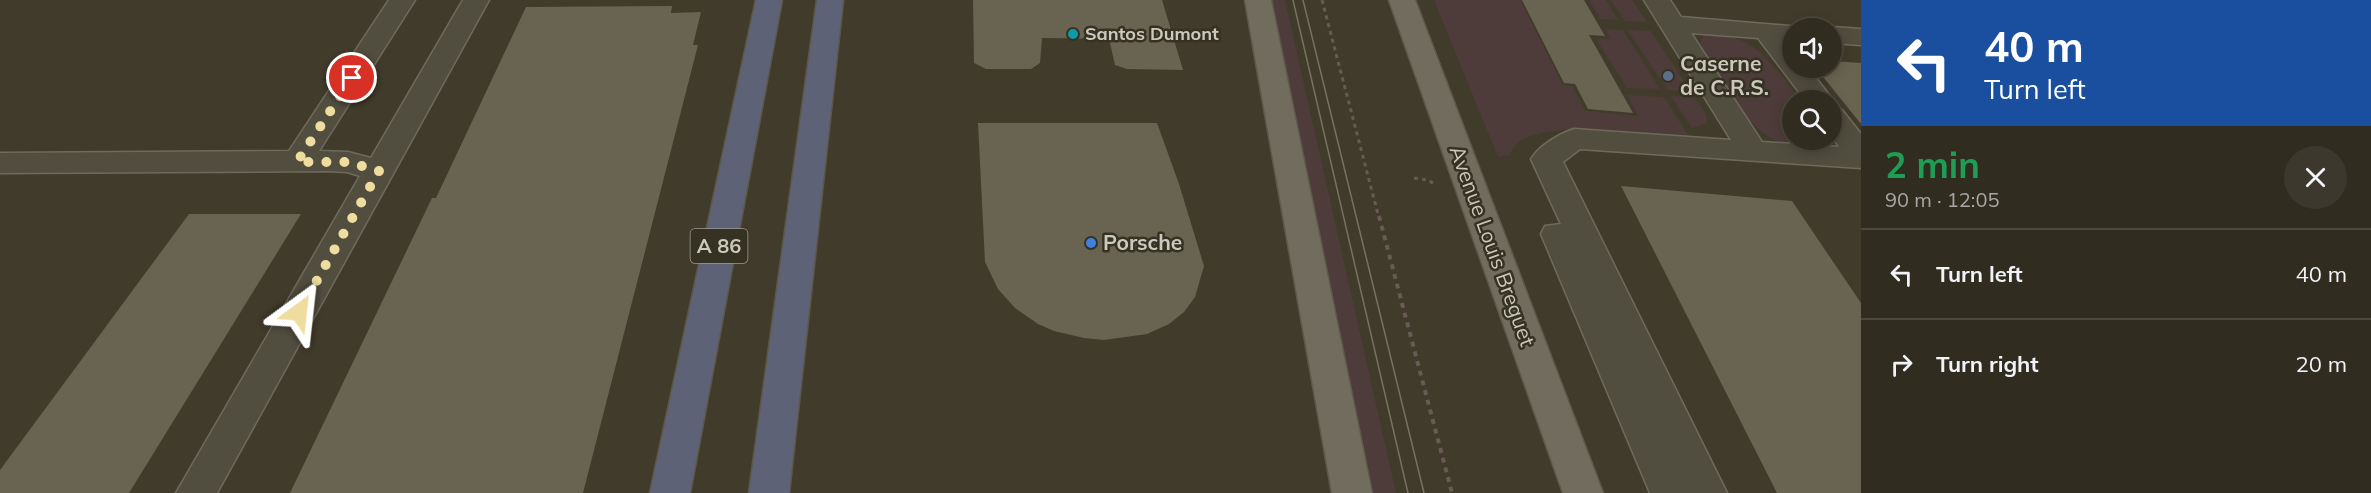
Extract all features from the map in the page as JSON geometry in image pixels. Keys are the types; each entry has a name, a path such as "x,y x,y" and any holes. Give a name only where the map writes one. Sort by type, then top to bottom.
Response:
{"highway":[{"name":"A 86","path":"669,493 769,0"},
{"path":"769,493 830,0"}],"main road":[{"path":"1258,0 1352,493"},
{"name":"Avenue Louis Breguet","path":"1402,0 1583,493"}],"street":[{"path":"297,162 402,0"},
{"path":"196,493 476,0"},
{"path":"1657,0 1753,151"},
{"path":"1672,24 1782,32"},
{"path":"1766,31 1782,52"},
{"path":"1842,36 1861,37"},
{"path":"1802,78 1811,90"},
{"path":"1842,130 1861,157"},
{"path":"1670,493 1531,175 1546,159 1574,139 1861,157"},
{"path":"1546,159 1707,493"},
{"path":"0,163 348,162 379,171"}],"path":[{"path":"1322,0 1452,493"}],"shaded area":[{"path":"1271,0 1285,0 1396,493 1374,493"},
{"path":"1434,0 1520,0 1563,85 1572,86 1585,111 1638,116 1627,95 1664,97 1690,138 1591,129 1563,130 1538,134 1519,142 1510,155 1498,157"},
{"path":"1589,0 1606,0 1618,20 1600,19"},
{"path":"1611,0 1632,0 1647,22 1625,21"},
{"path":"1605,29 1623,30 1660,89 1627,88 1596,39 1611,39"},
{"path":"1627,30 1651,31 1691,92 1668,90"},
{"path":"1704,35 1722,35 1737,39 1750,45 1771,63 1792,90 1782,90 1782,143 1767,136 1742,111 1703,51 1700,42"},
{"path":"1671,96 1694,97 1706,114 1707,123 1692,128"}],"building":[{"name":"Santos Dumont","path":"973,0 1162,0 1183,70 1127,69 1115,65 1109,39 1042,38 1040,63 1031,69 986,69 974,63"},
{"path":"1522,0 1584,0 1605,36 1589,35 1633,113 1588,109 1575,84 1564,83"},
{"path":"672,6 671,13 701,12 693,45 698,45 583,493 290,493 432,198 436,198 526,7"},
{"path":"1842,62 1861,63 1861,124 1842,100 1842,90 1834,90 1824,78 1842,78"},
{"name":"Porsche","path":"978,123 1157,123 1179,184 1204,266 1195,297 1184,312 1169,324 1147,334 1104,340 1054,331 1038,324 1015,308 998,289 985,262"},
{"path":"1621,186 1792,201 1861,303 1861,493 1777,493"},
{"path":"189,214 301,214 129,493 0,493 0,470"}],"tram line":[{"path":"1293,0 1408,493"},
{"path":"1303,0 1424,493"}],"place":[{"name":"Santos Dumont","path":"1073,34"},
{"name":"Caserne de C.R.S.","path":"1668,76"},
{"name":"Porsche","path":"1091,243"}],"route":[{"path":"299,312 379,171 348,162 297,162 352,78"}]}
